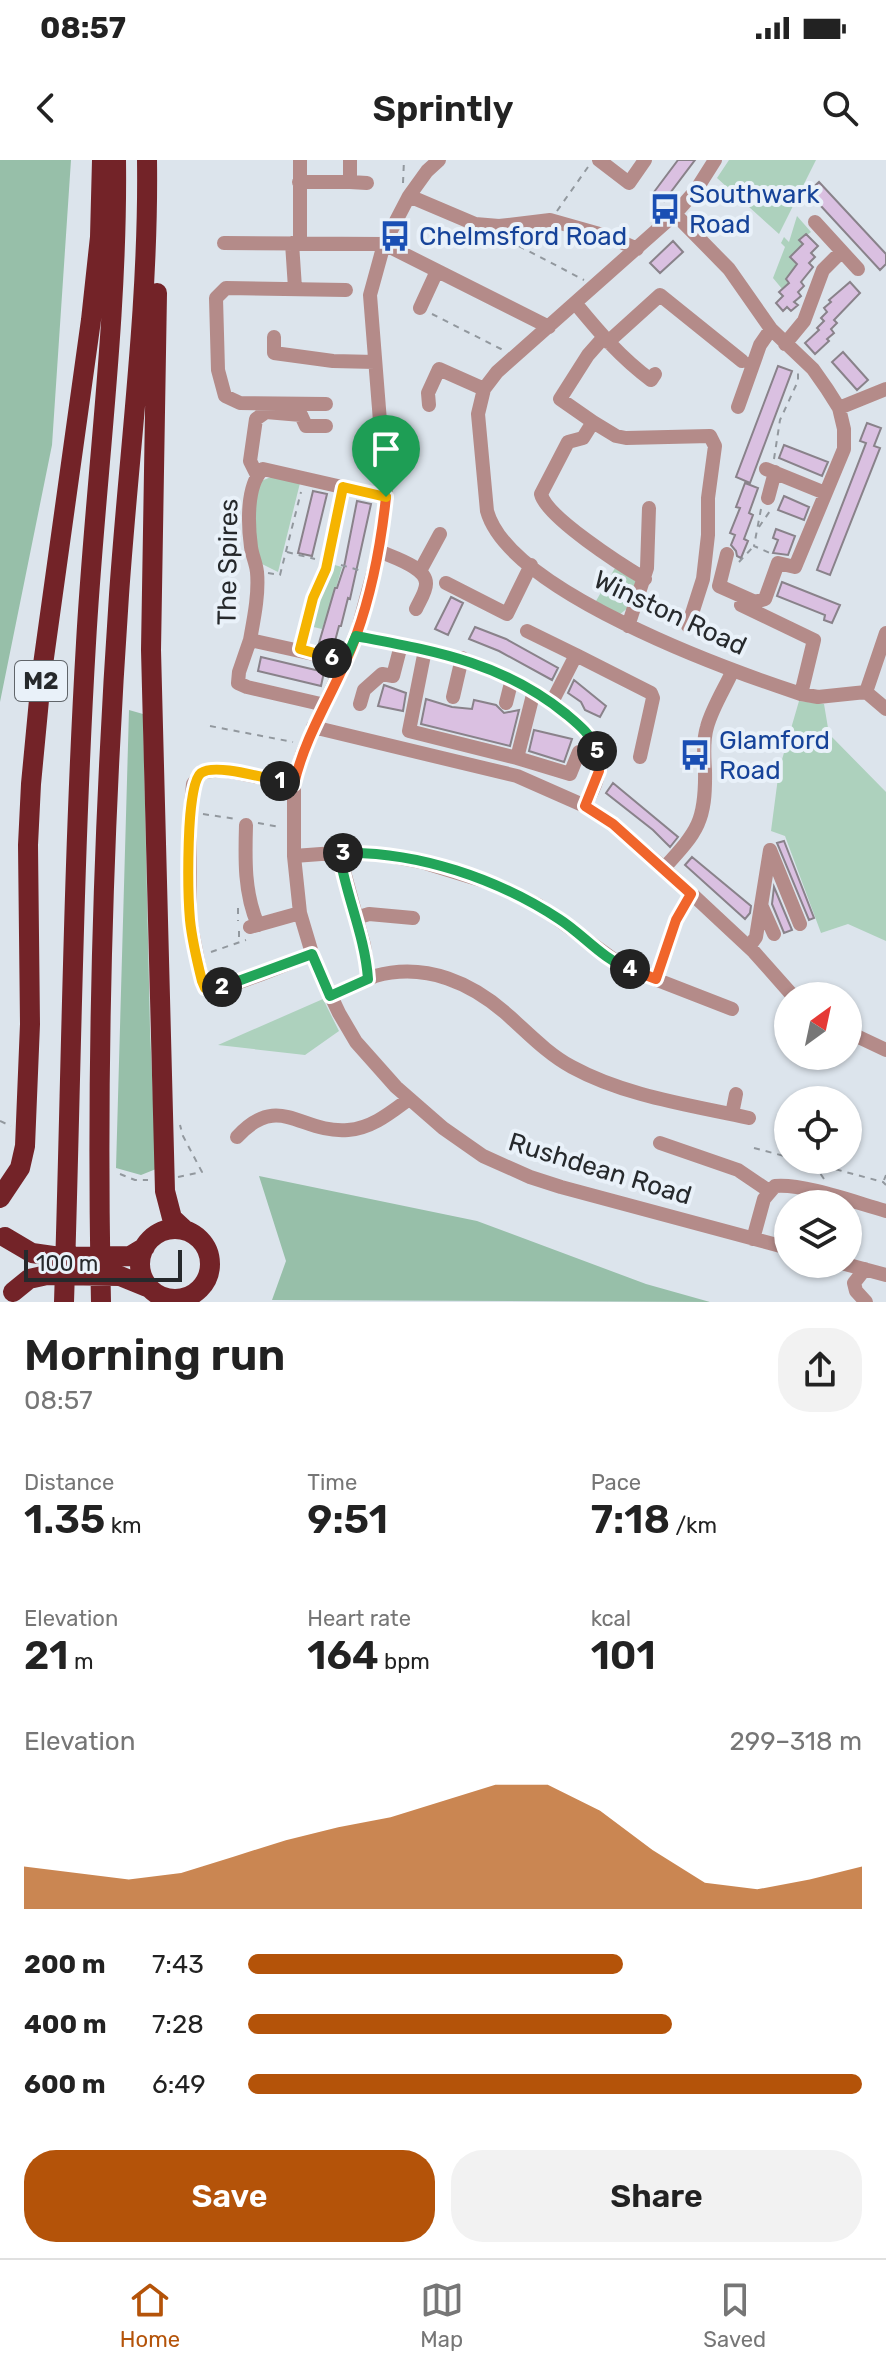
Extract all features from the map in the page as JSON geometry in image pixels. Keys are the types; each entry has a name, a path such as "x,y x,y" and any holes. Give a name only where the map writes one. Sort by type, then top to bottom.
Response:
{"highway":[{"name":"M2","path":"0,1198 17,1174 25,1146 29,1065 28,845 31,784 41,679 91,320 100,237 102,160"},
{"name":"M2","path":"64,1302 75,870 116,160"},
{"path":"101,1302 100,1033 110,740 148,227 147,160"},
{"path":"10,1297 29,1279 47,1275 120,1276 163,1297 192,1298 208,1277 209,1254 196,1236 186,1231 170,1213 165,1186 151,650 158,254 148,227"},
{"path":"3,1235 32,1253 60,1257 125,1257 135,1254 163,1232 186,1231"},
{"path":"3,1235 17,1262 10,1297"},
{"path":"145,1247 140,1266 147,1287"}],"street":[{"path":"295,288 300,160"},
{"path":"350,160 350,182"},
{"name":"Rushdean Road","path":"439,160 411,194 384,244 370,295 386,497 379,551 356,636 313,727 294,784 295,890 312,954 330,996 356,1042 409,1099 464,1144 503,1166 561,1187 774,1244"},
{"path":"597,160 636,188 645,160"},
{"path":"429,405 428,393 439,369 484,389 497,372 675,214 696,190 715,160"},
{"path":"299,182 367,183"},
{"path":"411,194 475,224 499,226 550,220 610,237 637,249"},
{"path":"675,214 729,269 771,329 813,369 839,408 844,429 844,449 795,567 778,563 765,599 755,602 719,586 726,558"},
{"path":"815,222 858,269"},
{"path":"224,243 384,244 549,327"},
{"path":"785,344 804,321 823,270 841,252"},
{"path":"420,308 437,271"},
{"path":"326,404 240,403 225,396 218,370 216,298 226,288 346,290"},
{"path":"688,626 701,587 708,535 708,498 715,446 710,436 616,436 560,399 588,355 660,295 742,361"},
{"path":"576,304 626,360 651,380 655,374"},
{"path":"738,407 760,345 771,329"},
{"path":"274,337 274,353 333,361 375,362"},
{"name":"Winston Road","path":"484,389 478,414 491,526 531,565 596,609 628,626 733,670 818,697 866,692"},
{"path":"839,408 886,389"},
{"path":"257,475 250,461 256,419 266,412 301,415 306,426 326,426"},
{"path":"593,422 583,438 568,442 560,454 541,494 542,501 559,519 645,579"},
{"name":"The Spires","path":"345,661 250,640 257,571 249,519 257,475 263,469 386,497"},
{"path":"768,498 771,471 825,493"},
{"path":"300,649 313,598 326,569 343,487"},
{"path":"628,626 645,579 649,508"},
{"path":"420,571 440,534"},
{"path":"379,551 420,571 426,580 426,588 416,609"},
{"path":"446,583 507,614 531,565"},
{"path":"701,587 814,640 801,694"},
{"path":"527,631 651,693 653,698 640,757"},
{"path":"886,633 866,692 886,709"},
{"path":"356,636 462,658 512,679 552,702 596,746 599,771 585,806"},
{"path":"250,640 238,683 325,705"},
{"path":"360,704 364,690 382,674 393,676 401,645"},
{"path":"425,650 409,731 570,774 579,752"},
{"path":"552,702 576,655"},
{"path":"453,697 462,658"},
{"path":"664,868 692,836 701,819 706,803 704,750 707,727 733,670"},
{"path":"506,703 512,679"},
{"path":"517,758 534,691"},
{"path":"313,727 517,776 585,806 613,824 664,868 752,949 781,982"},
{"path":"294,784 222,770 208,770 197,777 193,784 190,811 190,920 205,988 226,986 312,954"},
{"path":"246,825 247,890 253,926 300,913"},
{"path":"752,949 770,850 800,924"},
{"path":"339,853 364,945 368,979"},
{"path":"294,856 380,854 422,862 497,885 568,924 603,955 624,967 732,1009"},
{"path":"656,979 676,920 691,894"},
{"path":"761,907 774,934"},
{"path":"356,918 369,914 413,918"},
{"path":"330,996 368,979 398,972 447,977 490,999 552,1055 593,1077 659,1098 749,1118"},
{"path":"862,1039 886,1050"},
{"path":"732,1114 736,1094"},
{"path":"237,1137 249,1124 272,1115 292,1117 317,1128 350,1130 376,1123 409,1099"},
{"path":"660,1143 738,1170 769,1191"},
{"path":"753,1239 769,1191 775,1186 784,1185 804,1190"},
{"path":"862,1205 886,1211"},
{"path":"862,1268 886,1275"},
{"path":"865,1269 854,1283 856,1291 866,1302"}],"path":[{"path":"404,160 403,185 411,194"},
{"path":"557,216 552,216 597,160"},
{"path":"527,221 526,232 519,246 596,286"},
{"path":"420,308 516,356"},
{"path":"771,471 780,420 798,381"},
{"path":"257,571 280,575 304,479"},
{"path":"726,558 738,563 754,546 763,495 775,500 759,527"},
{"path":"754,546 779,557 778,563"},
{"path":"210,726 306,744"},
{"path":"197,957 247,940 253,926"},
{"path":"179,1112 183,1136 202,1171 189,1176"},
{"path":"0,1121 5,1123"},
{"path":"754,1148 774,1153"},
{"path":"120,1174 138,1180"},
{"path":"853,1174 885,1183 886,1175"}],"green space":[{"path":"0,160 71,160 52,445 0,702"},
{"path":"729,160 816,160 779,234 717,178"},
{"path":"797,216 811,232 800,240 804,245 790,257 797,264 786,279 790,283 783,290 773,278 785,247 781,243 784,237 789,242"},
{"path":"271,477 300,483 278,572 262,564 255,534 258,491 261,481"},
{"path":"331,564 342,567 326,623 322,629 309,626"},
{"path":"615,568 637,582 629,607 619,615 596,601"},
{"path":"799,701 824,704 829,734 886,792 886,941 848,924 821,933 785,836 771,831 779,770"},
{"path":"129,710 143,714 156,1169 141,1175 116,1168"},
{"path":"323,999 339,1031 305,1055 218,1045"},
{"path":"259,1176 477,1221 646,1284 710,1302 272,1300 286,1261"}],"building":[{"path":"678,160 695,160 664,201 654,192"},
{"path":"819,182 886,254 886,264 880,270 808,192"},
{"path":"806,234 818,246 811,253 815,257 809,263 813,267 801,282 804,286 798,292 801,296 794,302 798,305 791,311 787,307 783,311 776,303 783,296 779,292 789,283 786,279 797,264 790,257 803,244 799,240"},
{"path":"673,241 683,252 660,273 650,263"},
{"path":"850,282 860,293 834,320 837,323 831,329 834,333 815,354 805,343 819,330 817,328 824,321 821,318 827,312 824,308 831,302 829,300"},
{"path":"843,352 868,380 857,390 832,362"},
{"path":"778,366 792,371 750,483 736,477"},
{"path":"867,423 881,428 874,446 880,448 830,575 817,570 866,443 860,441"},
{"path":"784,445 828,462 822,476 779,458"},
{"path":"745,483 758,488 749,513 753,515 741,558 731,545 735,535 730,533"},
{"path":"313,491 327,494 312,556 298,553"},
{"path":"784,496 809,507 804,520 778,510"},
{"path":"357,501 371,504 350,599 331,646 319,643 344,567"},
{"path":"776,529 795,536 788,555 773,553 778,540 773,538"},
{"path":"782,582 840,605 832,623 824,620 825,615 777,596"},
{"path":"451,597 463,603 448,635 435,629"},
{"path":"475,627 506,639 558,668 552,680 499,651 469,639"},
{"path":"261,657 324,672 321,686 258,671"},
{"path":"574,680 606,706 600,717 585,710 581,702 568,693"},
{"path":"384,685 406,693 403,711 378,706"},
{"path":"426,699 452,707 472,709 474,700 496,705 504,713 519,710 510,746 421,724"},
{"path":"534,730 572,739 564,762 529,751"},
{"path":"613,783 678,837 670,847 606,793"},
{"path":"784,841 814,918 809,920 777,843"},
{"path":"692,857 751,906 745,919 685,865"},
{"path":"774,887 792,930 784,933 772,904"}],"place":[{"name":"Southwark Road","path":"665,209"},
{"name":"Chelmsford Road","path":"395,236"},
{"name":"Glamford Road","path":"695,755"}],"route":[{"path":"386,497 343,487 326,569 313,598 300,649 345,661 356,636 448,654 496,670 552,702 570,718 589,736 599,758 599,771 585,806 613,824 691,894 676,920 656,979 603,955 568,924 497,885 422,862 348,852 339,853 364,945 368,979 330,996 312,954 226,986 205,988 190,920 189,852 193,784 202,772 222,770 294,784 313,727 325,705 345,661 356,636 379,551 386,497"}]}
